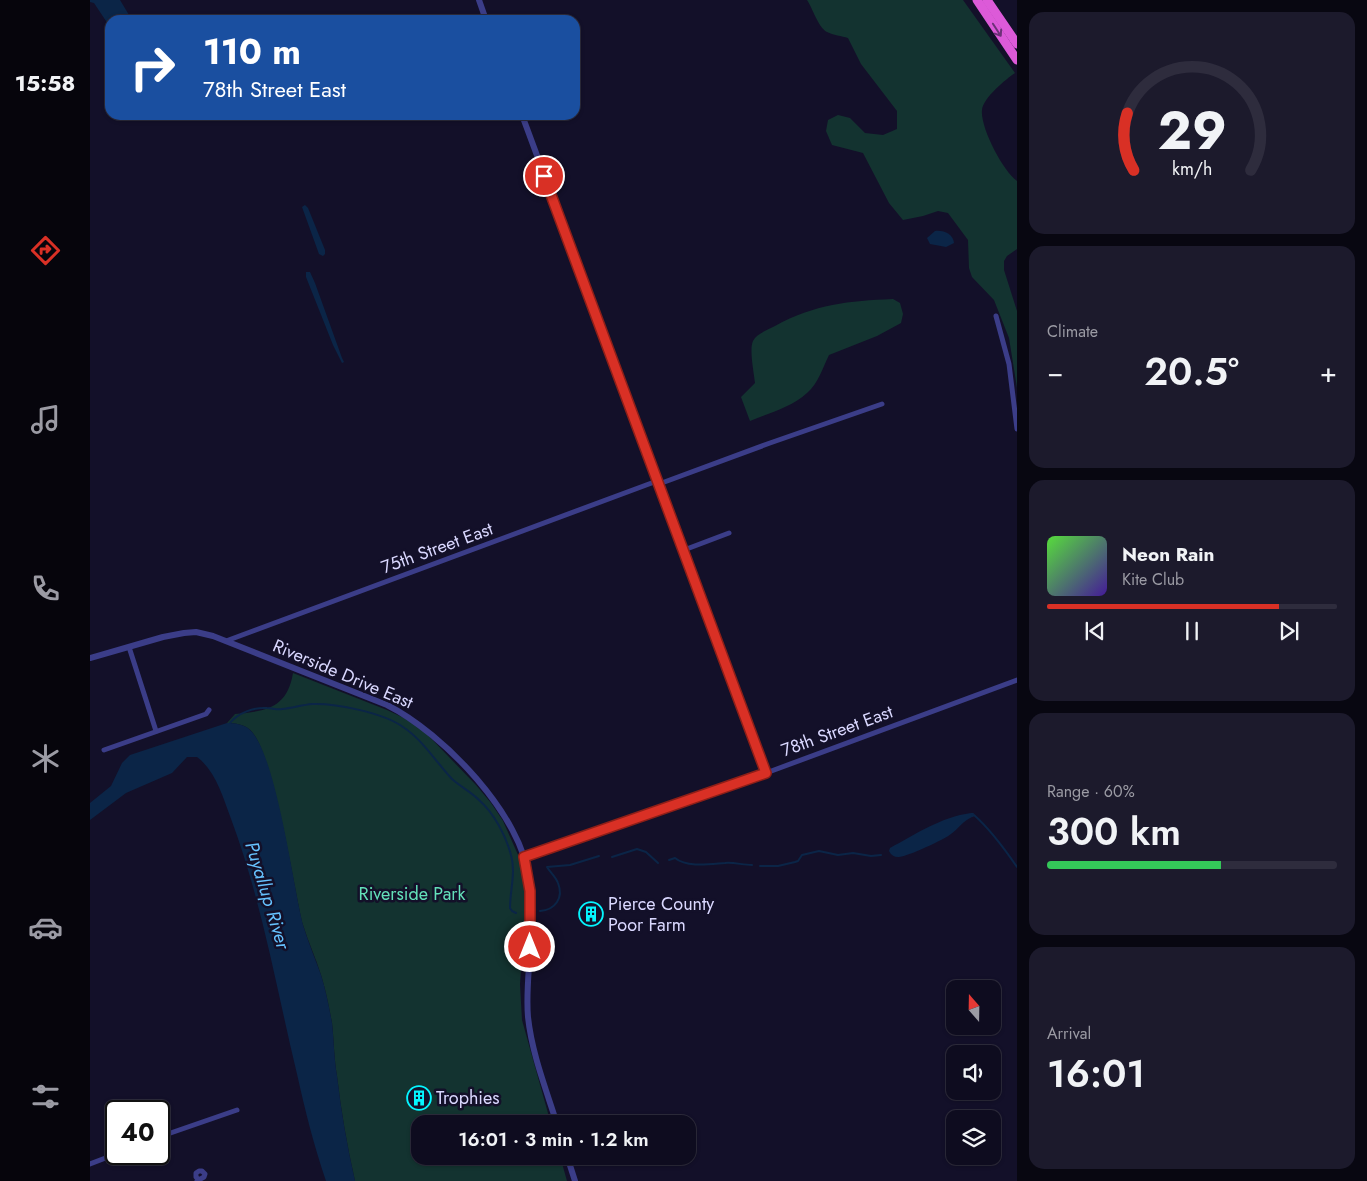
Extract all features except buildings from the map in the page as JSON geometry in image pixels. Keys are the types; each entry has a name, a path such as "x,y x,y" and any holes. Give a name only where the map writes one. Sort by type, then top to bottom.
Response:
{"highway":[{"path":"977,0 1017,60"},
{"path":"987,0 1017,44"}],"street":[{"path":"479,0 484,15"},
{"path":"524,120 766,773"},
{"path":"996,316 1009,364 1017,429"},
{"name":"75th Street East","path":"226,641 658,483 882,404"},
{"path":"684,550 729,533"},
{"name":"Riverside Drive East","path":"90,658 164,637 190,632 214,636 387,706 414,720 441,743 494,800 510,826 524,857 530,891 528,1018 539,1066 554,1115"},
{"path":"129,648 156,731"},
{"name":"78th Street East","path":"524,857 766,773 1017,680"},
{"path":"104,750 206,714 209,710"},
{"path":"170,1134 237,1110"},
{"path":"90,1164 105,1158"},
{"path":"570,1165 575,1181"}],"green space":[{"path":"807,0 963,0 1015,73 986,100 983,105 982,118 999,159 1017,181 1017,249 1007,256 1004,261 1004,270 1017,311 1017,388 1009,338 994,300 972,277 969,268 968,240 948,213 938,211 903,220 889,203 863,153 832,145 826,131 828,120 838,115 850,118 865,133 883,135 897,129 897,111 861,64 848,38 824,30"},
{"path":"893,299 900,303 903,314 901,323 877,336 829,355 817,380 807,393 787,406 750,421 741,397 755,383 751,350 753,341 757,336 790,319 818,308 862,301"},
{"name":"Riverside Park","path":"293,673 387,710 422,729 491,803 503,821 519,857 524,878 525,916 520,984 522,1020 548,1115 411,1115 411,1165 563,1165 567,1181 355,1181 342,1115 329,1005 319,969 303,925 274,789 258,741 247,727 227,723 235,714 274,706 286,694"}],"water":[{"path":"90,0 120,0 129,15 105,15 105,20 94,3 90,2"},
{"path":"305,205 308,208 325,250 323,256 319,254 302,207"},
{"path":"935,231 948,233 954,243 946,247 930,244 927,238"},
{"path":"306,272 310,272 315,283 344,362 342,363 306,277"},
{"name":"Puyallup River","path":"227,723 247,727 259,742 275,790 303,925 321,975 329,1005 342,1115 355,1181 326,1181 307,1114 268,944 251,880 218,784 209,769 197,757 187,757 172,773 126,793 90,820 90,803 111,786 122,763 130,755"},
{"path":"974,813 972,817 951,834 925,848 902,857 895,857 889,851 890,848 929,827 949,818"}],"waterway":[{"path":"230,723 233,719 247,711 322,704 372,713 403,727 423,745 452,779 473,794 490,811 499,825 509,848 512,861 513,874 510,908 516,913"},
{"path":"972,816 974,815 992,833 1017,867"},
{"path":"612,857 637,849 646,852 658,863"},
{"path":"760,866 778,866 795,862 802,855 819,851 838,855 853,853 871,856 881,855"},
{"path":"540,911 554,906 560,894 557,881 547,867 570,865 599,856"},
{"path":"669,860 675,858 692,864 728,863 752,865"}],"place":[{"name":"Pierce County Poor Farm","path":"591,914"},
{"name":"Trophies","path":"419,1098"}],"route":[{"path":"530,947 530,891 524,857 766,773 544,176"}]}
